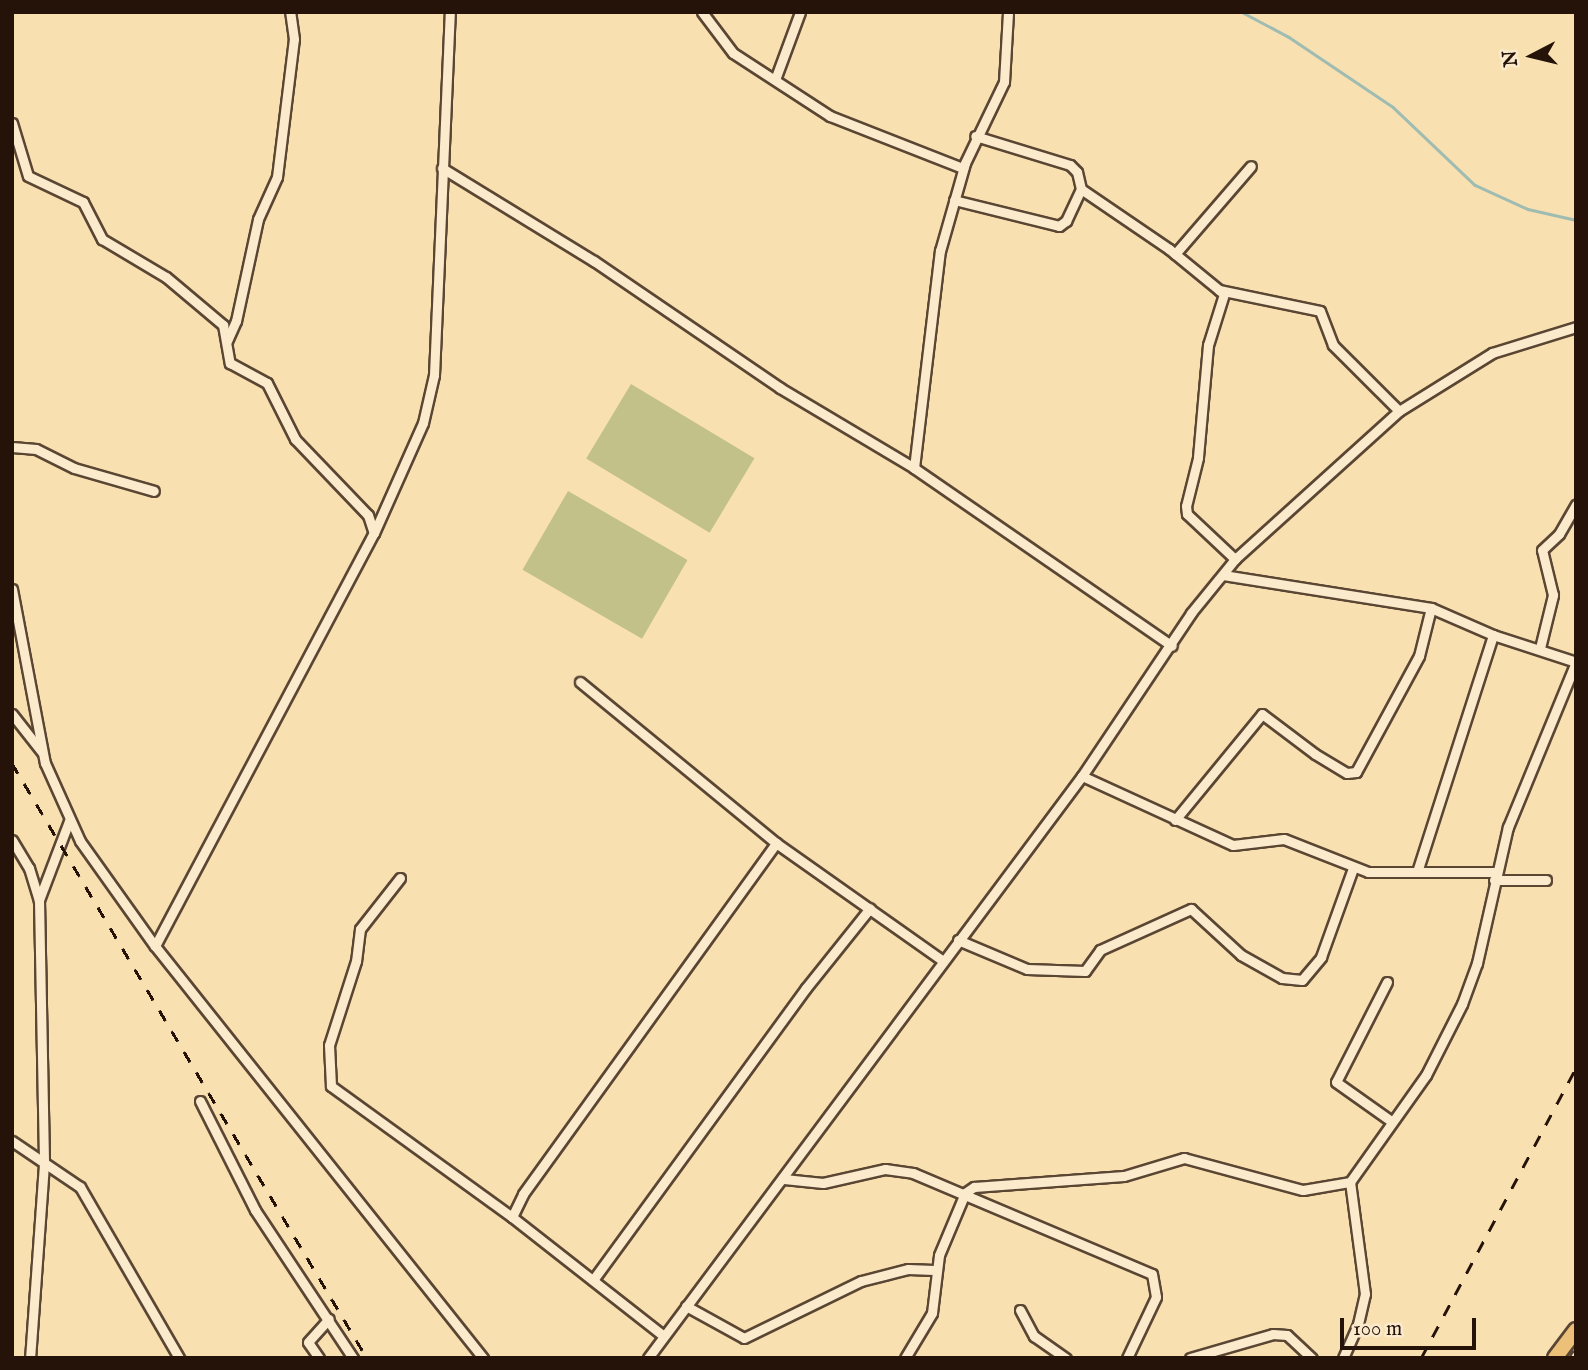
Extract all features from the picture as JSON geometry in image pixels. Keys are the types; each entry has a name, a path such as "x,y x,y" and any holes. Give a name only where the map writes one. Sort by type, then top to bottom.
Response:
{"main road":[{"path":"1555,1358 1576,1330"}],"street":[{"path":"227,341 236,321 258,219 277,177 294,39 290,12"},
{"path":"155,946 374,533 431,395 450,12"},
{"path":"702,12 733,53 776,77 830,116 963,168"},
{"path":"776,77 800,12"},
{"path":"914,468 930,313 963,168 975,135 1007,71 1008,12"},
{"path":"12,123 28,176 83,202 102,239 166,277 223,325 230,363 267,383 295,439 368,515 374,533"},
{"path":"954,200 1059,226 1066,221 1081,189 1077,172 1070,165 975,135"},
{"path":"1175,254 1251,166"},
{"path":"442,168 594,261 779,388 914,468 1171,646"},
{"path":"1081,189 1175,254 1219,290 1225,300 1208,345 1198,458 1186,506 1187,514 1235,559"},
{"path":"1219,290 1320,310 1333,345 1399,411"},
{"path":"648,1358 1082,776 1171,646 1235,559 1399,411 1492,354 1576,327"},
{"path":"12,447 36,449 74,468 154,491"},
{"path":"1540,648 1553,595 1542,550 1559,534 1576,504"},
{"path":"1223,575 1431,608 1493,635 1540,648 1576,662 1529,767 1494,876 1478,962 1462,1004 1441,1052 1350,1182 1365,1294 1359,1324 1343,1358"},
{"path":"12,589 42,752 69,821 155,946 483,1358"},
{"path":"1175,820 1262,714 1315,754 1347,774 1356,772 1419,656 1431,608"},
{"path":"1417,872 1493,635"},
{"path":"580,681 776,843 943,961"},
{"path":"12,714 42,752"},
{"path":"1082,776 1233,845 1275,838 1303,843 1353,868 1546,880"},
{"path":"39,900 69,821"},
{"path":"12,840 29,868 39,900 44,1164 30,1358"},
{"path":"512,1217 546,1161 776,843"},
{"path":"958,940 1027,969 1085,971 1100,950 1191,909 1241,955 1282,978 1302,980 1321,957 1353,868"},
{"path":"400,878 360,929 356,961 329,1045 331,1086 512,1217 664,1336"},
{"path":"593,1280 806,988 870,908"},
{"path":"1387,982 1336,1082 1391,1121"},
{"path":"200,1101 255,1210 353,1358"},
{"path":"12,1141 80,1187 179,1358"},
{"path":"905,1358 932,1312 934,1270 965,1193 984,1185 1058,1184 1140,1173 1184,1158 1303,1190 1350,1182"},
{"path":"784,1179 832,1183 872,1171 901,1170 965,1193 1014,1219 1152,1274 1156,1297 1127,1358"},
{"path":"686,1306 744,1338 861,1281 908,1269 934,1270"},
{"path":"1020,1310 1034,1336 1066,1358"},
{"path":"319,1358 309,1340 329,1319"},
{"path":"1190,1358 1273,1334 1287,1335 1311,1358"}],"green space":[{"path":"631,384 754,458 710,533 586,459"},
{"path":"568,491 688,560 642,639 522,570"}],"waterway":[{"path":"1242,12 1289,37 1393,107 1475,185 1528,209 1576,220"}],"railway":[{"path":"12,763 367,1358"},
{"path":"1421,1358 1576,1068"}]}
